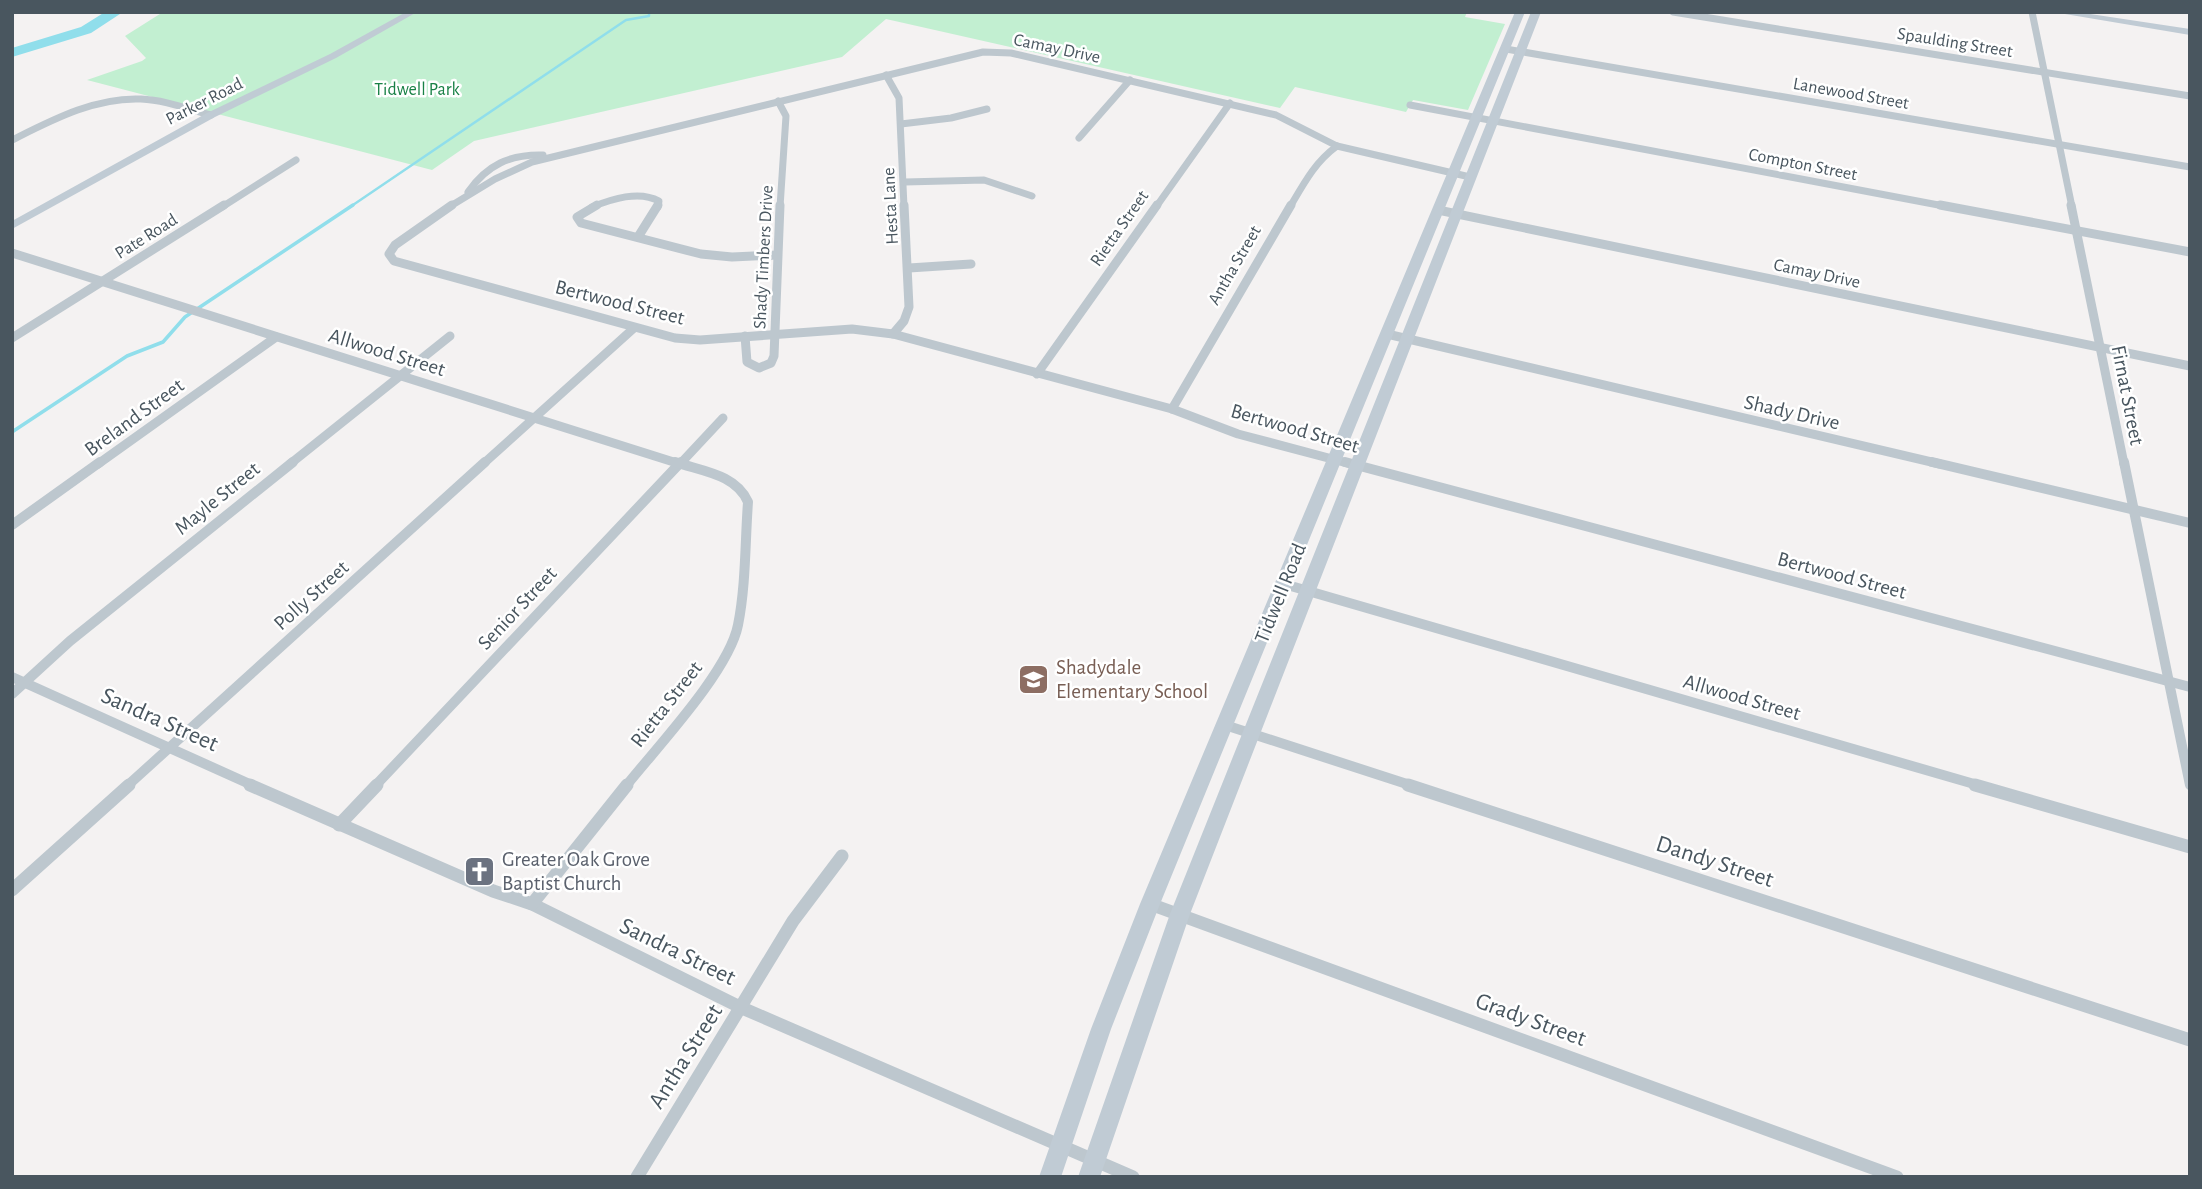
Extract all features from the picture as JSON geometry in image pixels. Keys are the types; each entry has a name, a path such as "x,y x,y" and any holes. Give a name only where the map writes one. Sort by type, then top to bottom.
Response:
{"main road":[{"name":"Parker Road","path":"12,226 211,115 333,56 413,12"},
{"name":"Tidwell Road","path":"1050,1177 1101,1029 1150,904 1520,12"},
{"name":"Tidwell Road","path":"1092,1169 1180,914 1536,12"},
{"path":"2057,12 2187,29"},
{"path":"2096,12 2187,29"}],"street":[{"name":"Spaulding Street","path":"1673,12 2190,96"},
{"name":"Firnat Street","path":"2032,12 2190,785"},
{"name":"Lanewood Street","path":"1506,49 2190,167"},
{"name":"Camay Drive","path":"388,254 395,245 466,195 507,172 549,156 886,75 998,51 1276,115 1337,146 1470,177"},
{"name":"Hesta Lane","path":"886,75 899,98 909,268 909,307 904,321 894,334"},
{"path":"1079,138 1130,80"},
{"path":"12,140 64,116 119,100 145,99 211,115"},
{"name":"Shady Timbers Drive","path":"745,336 747,362 758,368 771,363 774,356 786,116 778,101"},
{"name":"Rietta Street","path":"1037,374 1230,103"},
{"name":"Compton Street","path":"1410,105 2190,252"},
{"path":"901,124 951,118 987,108"},
{"name":"Antha Street","path":"1172,409 1312,169 1322,156 1337,146"},
{"name":"Camay Drive","path":"466,195 477,177 498,162 525,155 549,156"},
{"name":"Pate Road","path":"12,338 296,160"},
{"path":"905,182 978,177 1008,183 1032,196"},
{"path":"638,237 658,207 659,201 652,195 637,194 590,207 577,217 581,223 638,237 718,256 777,255"},
{"name":"Camay Drive","path":"1438,210 2190,366"},
{"name":"Allwood Street","path":"12,253 680,464 731,481 746,494"},
{"name":"Bertwood Street","path":"388,254 394,261 675,338 699,340 852,329 894,334 1172,409 1238,434 2190,687"},
{"path":"909,268 971,264"},
{"name":"Polly Street","path":"12,890 634,328"},
{"name":"Shady Drive","path":"1387,334 2190,523"},
{"name":"Mayle Street","path":"12,694 18,680 450,336"},
{"name":"Breland Street","path":"12,525 276,337"},
{"name":"Senior Street","path":"339,825 723,418"},
{"name":"Rietta Street","path":"532,904 725,659 738,625 748,502 746,494"},
{"name":"Allwood Street","path":"1284,584 2190,847"},
{"name":"Sandra Street","path":"18,680 339,825 493,891 532,904 742,1008 1061,1145 1092,1169 1133,1177"},
{"name":"Dandy Street","path":"1226,725 2190,1040"},
{"name":"Antha Street","path":"637,1177 793,921 842,856"},
{"name":"Grady Street","path":"1150,904 1897,1177"}],"green space":[{"name":"Tidwell Park","path":"163,12 1467,12 1465,17 1505,24 1468,110 1413,100 1406,112 1295,87 1280,108 886,19 842,57 474,141 432,170 87,80 146,58 125,36"}],"waterway":[{"path":"12,53 86,30 116,12"},
{"path":"350,207 626,20 649,16 649,12"},
{"path":"12,432 127,356 163,342 185,317 350,207"}],"place":[{"name":"Shadydale Elementary School","path":"1033,679"},
{"name":"Greater Oak Grove Baptist Church","path":"479,871"}]}
